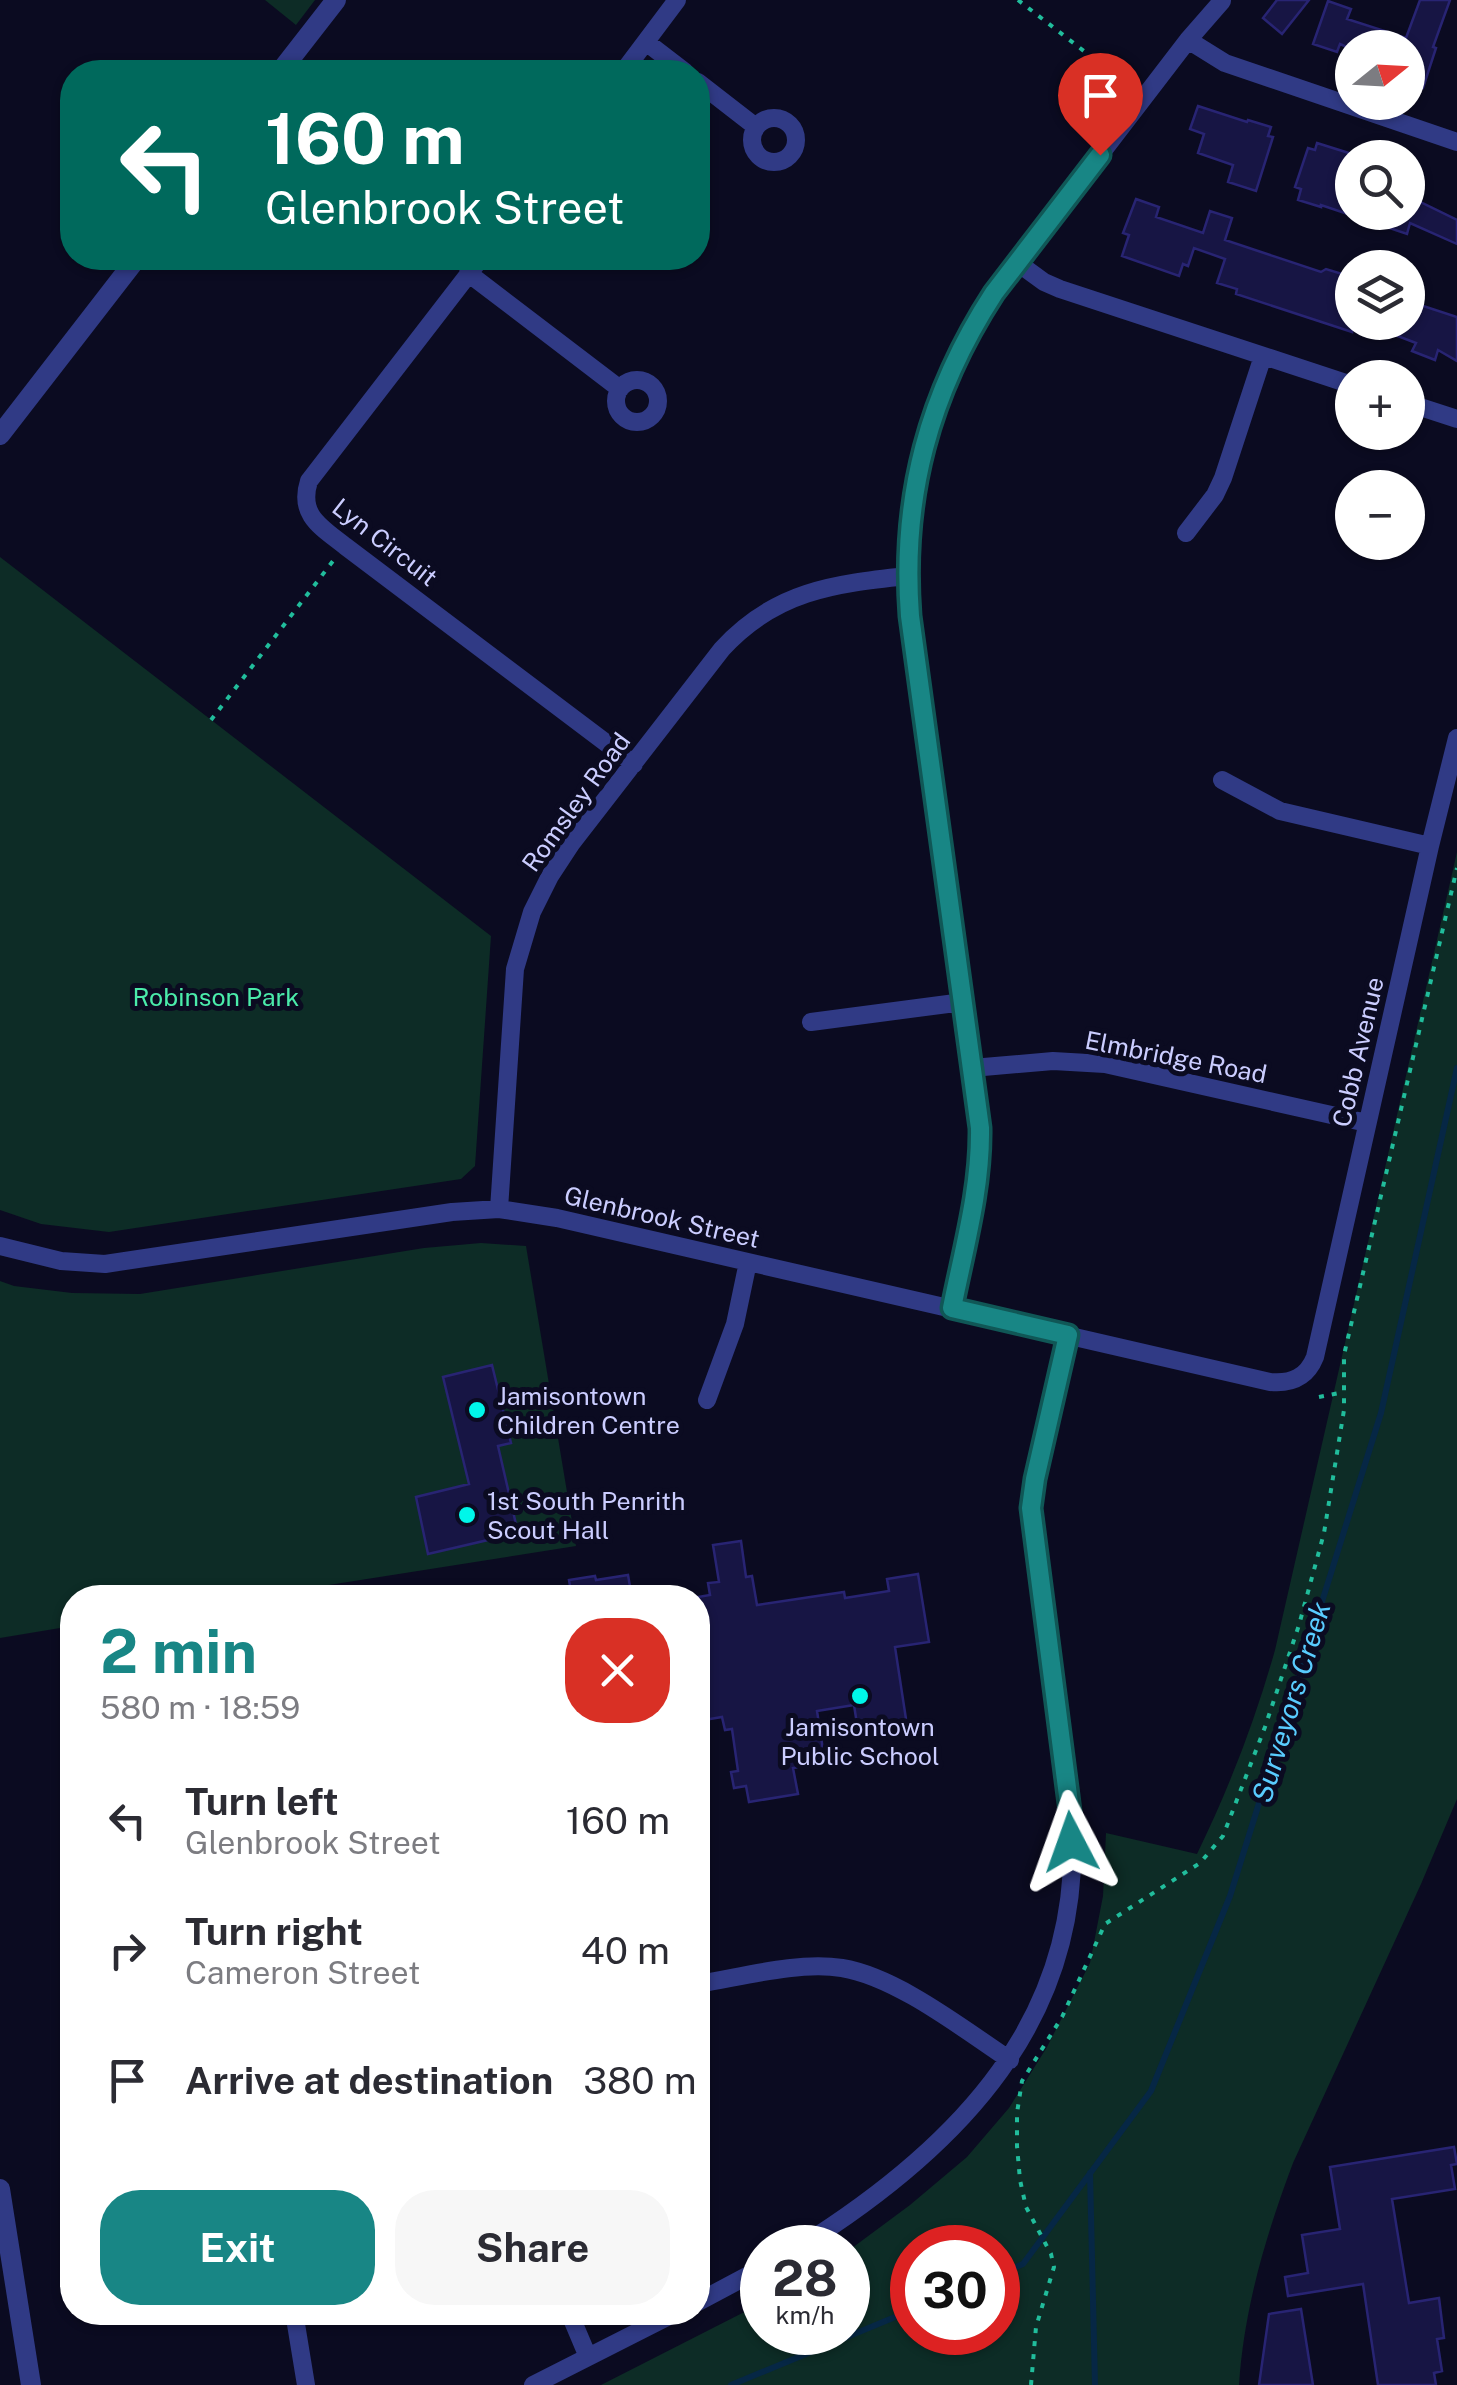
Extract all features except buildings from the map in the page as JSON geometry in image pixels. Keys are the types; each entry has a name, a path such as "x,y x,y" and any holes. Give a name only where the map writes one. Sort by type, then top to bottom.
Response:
{"street":[{"path":"289,60 336,0"},
{"path":"632,60 678,0"},
{"path":"952,1308 975,1201 980,1128 912,636 907,576 912,496 932,418 979,316 1188,40 1222,1"},
{"path":"1188,40 1225,62 1455,135"},
{"path":"646,42 669,60"},
{"path":"710,91 756,127"},
{"path":"1018,263 1060,289 1335,379"},
{"path":"4,423 127,270"},
{"name":"Lyn Circuit","path":"471,270 308,481 308,512 345,546 634,764"},
{"path":"468,274 620,389"},
{"path":"1186,533 1224,478 1263,356"},
{"path":"1425,409 1457,419"},
{"name":"Romsley Road","path":"499,1209 513,991 520,948 560,859 722,648 757,618 817,589 907,576"},
{"name":"Cobb Avenue","path":"1304,1375 1315,1356 1457,738"},
{"path":"1222,780 1280,810 1430,846"},
{"path":"811,1022 963,1002"},
{"name":"Elmbridge Road","path":"972,1068 1091,1062 1367,1123"},
{"name":"Glenbrook Street","path":"0,1246 61,1261 115,1264 360,1225 499,1209 557,1218 1270,1382 1290,1382 1304,1375"},
{"path":"707,1400 736,1324 748,1262"},
{"path":"833,2225 905,2171 974,2106 1010,2060 1031,2021 1050,1980 1063,1935 1069,1892 1071,1819 1031,1508 1068,1335"},
{"path":"710,1982 797,1968 853,1970 892,1986 1010,2060"},
{"path":"0,2189 31,2385"},
{"path":"710,2296 740,2280"},
{"path":"296,2325 306,2385"},
{"path":"574,2325 588,2357"},
{"path":"533,2385 651,2325"}],"path":[{"path":"1018,0 1132,89"},
{"path":"211,720 345,546"},
{"path":"1031,2385 1036,2327 1054,2267 1026,2207 1020,2180 1017,2114 1022,2080 1062,2017 1104,1924 1200,1863 1224,1836 1266,1727 1324,1533 1344,1410 1344,1355 1457,868"},
{"path":"1319,1397 1344,1392"}],"green space":[{"path":"265,0 315,0 296,25"},
{"name":"Robinson Park","path":"0,557 491,936 475,1166 461,1179 109,1232 41,1224 0,1210"},
{"path":"1457,852 1457,1799 1293,2163 1258,2272 1239,2385 601,2385 740,2314 740,2355 870,2355 870,2235 967,2157 1009,2108 1047,2047 1090,1963 1103,1896 1106,1833 1197,1854 1259,1703 1275,1650"},
{"path":"481,1243 526,1246 576,1546 328,1585 60,1585 60,1628 0,1638 0,1281 72,1293 140,1294 424,1248"}],"waterway":[{"name":"Surveyors Creek","path":"1020,2265 1151,2091 1230,1896 1381,1413 1457,1068"},
{"path":"1090,2173 1095,2385"},
{"name":"Surveyors Creek","path":"731,2385 890,2319"}],"place":[{"name":"Jamisontown Children Centre","path":"477,1410"},
{"name":"1st South Penrith Scout Hall","path":"467,1515"},
{"name":"Jamisontown Public School","path":"860,1696"}],"route":[{"path":"1071,1842 1031,1508 1068,1335 952,1308 975,1201 980,1128 910,616 907,551 912,496 924,443 952,368 994,293 1100,155"}]}
